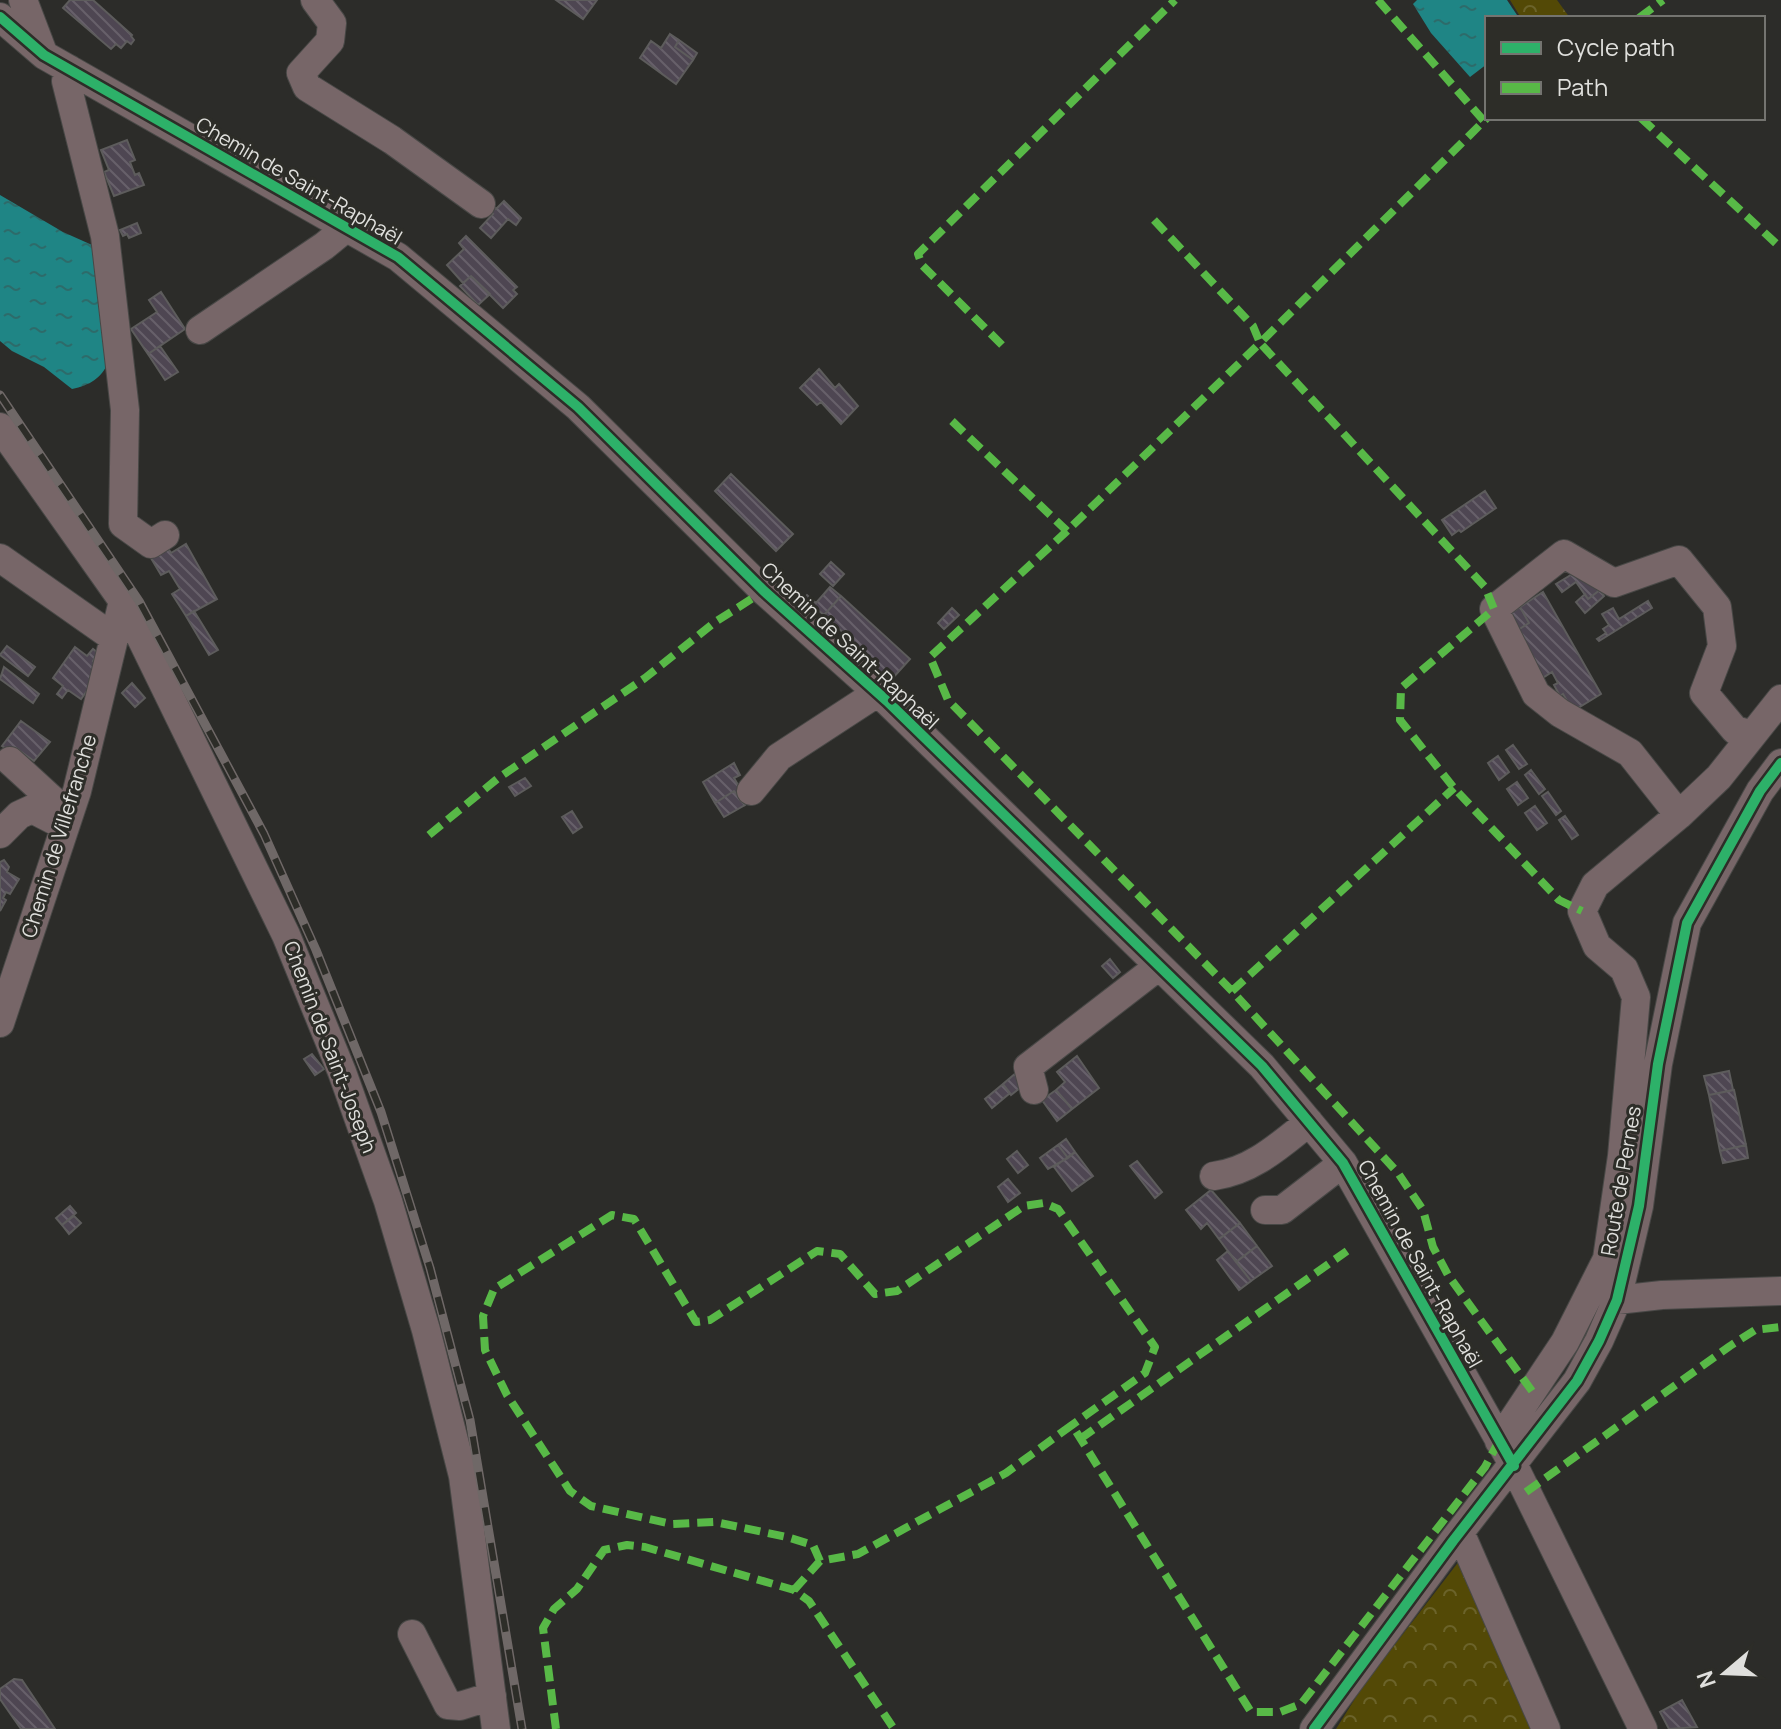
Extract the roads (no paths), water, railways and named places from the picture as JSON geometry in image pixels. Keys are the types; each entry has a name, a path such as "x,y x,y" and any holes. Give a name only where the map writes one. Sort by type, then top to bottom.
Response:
{"street":[{"path":"23,0 66,81 107,251 125,410 123,524 151,544 165,535"},
{"path":"315,0 332,23 330,41 301,73 307,87 392,140 481,204"},
{"name":"Chemin de Saint-Raphaël","path":"0,17 56,62 398,257 578,407 764,591 877,693 1262,1066 1343,1163 1514,1466 1643,1729"},
{"path":"200,330 346,228"},
{"name":"Chemin de Saint-Joseph","path":"0,427 123,601 286,935 342,1072 388,1201 426,1330 463,1476 496,1729"},
{"path":"1679,815 1630,753 1560,713 1536,694 1494,609 1564,554 1614,583 1679,560 1717,607 1722,646 1704,693 1735,730 1752,735"},
{"path":"0,558 114,638"},
{"name":"Chemin de Villefranche","path":"0,1023 67,821 123,601"},
{"path":"751,791 779,757 877,693"},
{"path":"1499,1441 1565,1342 1607,1259 1622,1156 1636,997 1624,969 1597,946 1582,911 1595,885 1719,777 1781,699"},
{"path":"10,761 67,821"},
{"name":"Route de Pernes","path":"1314,1729 1577,1381 1599,1341 1617,1300 1639,1206 1658,1064 1687,923 1760,791 1781,763"},
{"path":"0,834 19,815 32,809 67,821"},
{"path":"1034,1090 1028,1067 1159,966"},
{"path":"1214,1176 1235,1173 1273,1150 1309,1122"},
{"path":"1265,1210 1282,1210 1343,1163"},
{"path":"1617,1300 1662,1295 1781,1291"},
{"path":"1460,1532 1546,1729"},
{"path":"412,1634 448,1705 460,1706 492,1696"}],"water":[{"path":"1417,0 1507,0 1518,16 1485,16 1485,66 1470,77 1431,33 1413,4"},
{"path":"0,195 63,232 101,249 109,361 99,377 90,383 72,389 44,367 12,351 0,341"}],"railway":[{"path":"0,395 139,601 264,834 316,950 381,1112 430,1268 470,1420 522,1729"}]}
